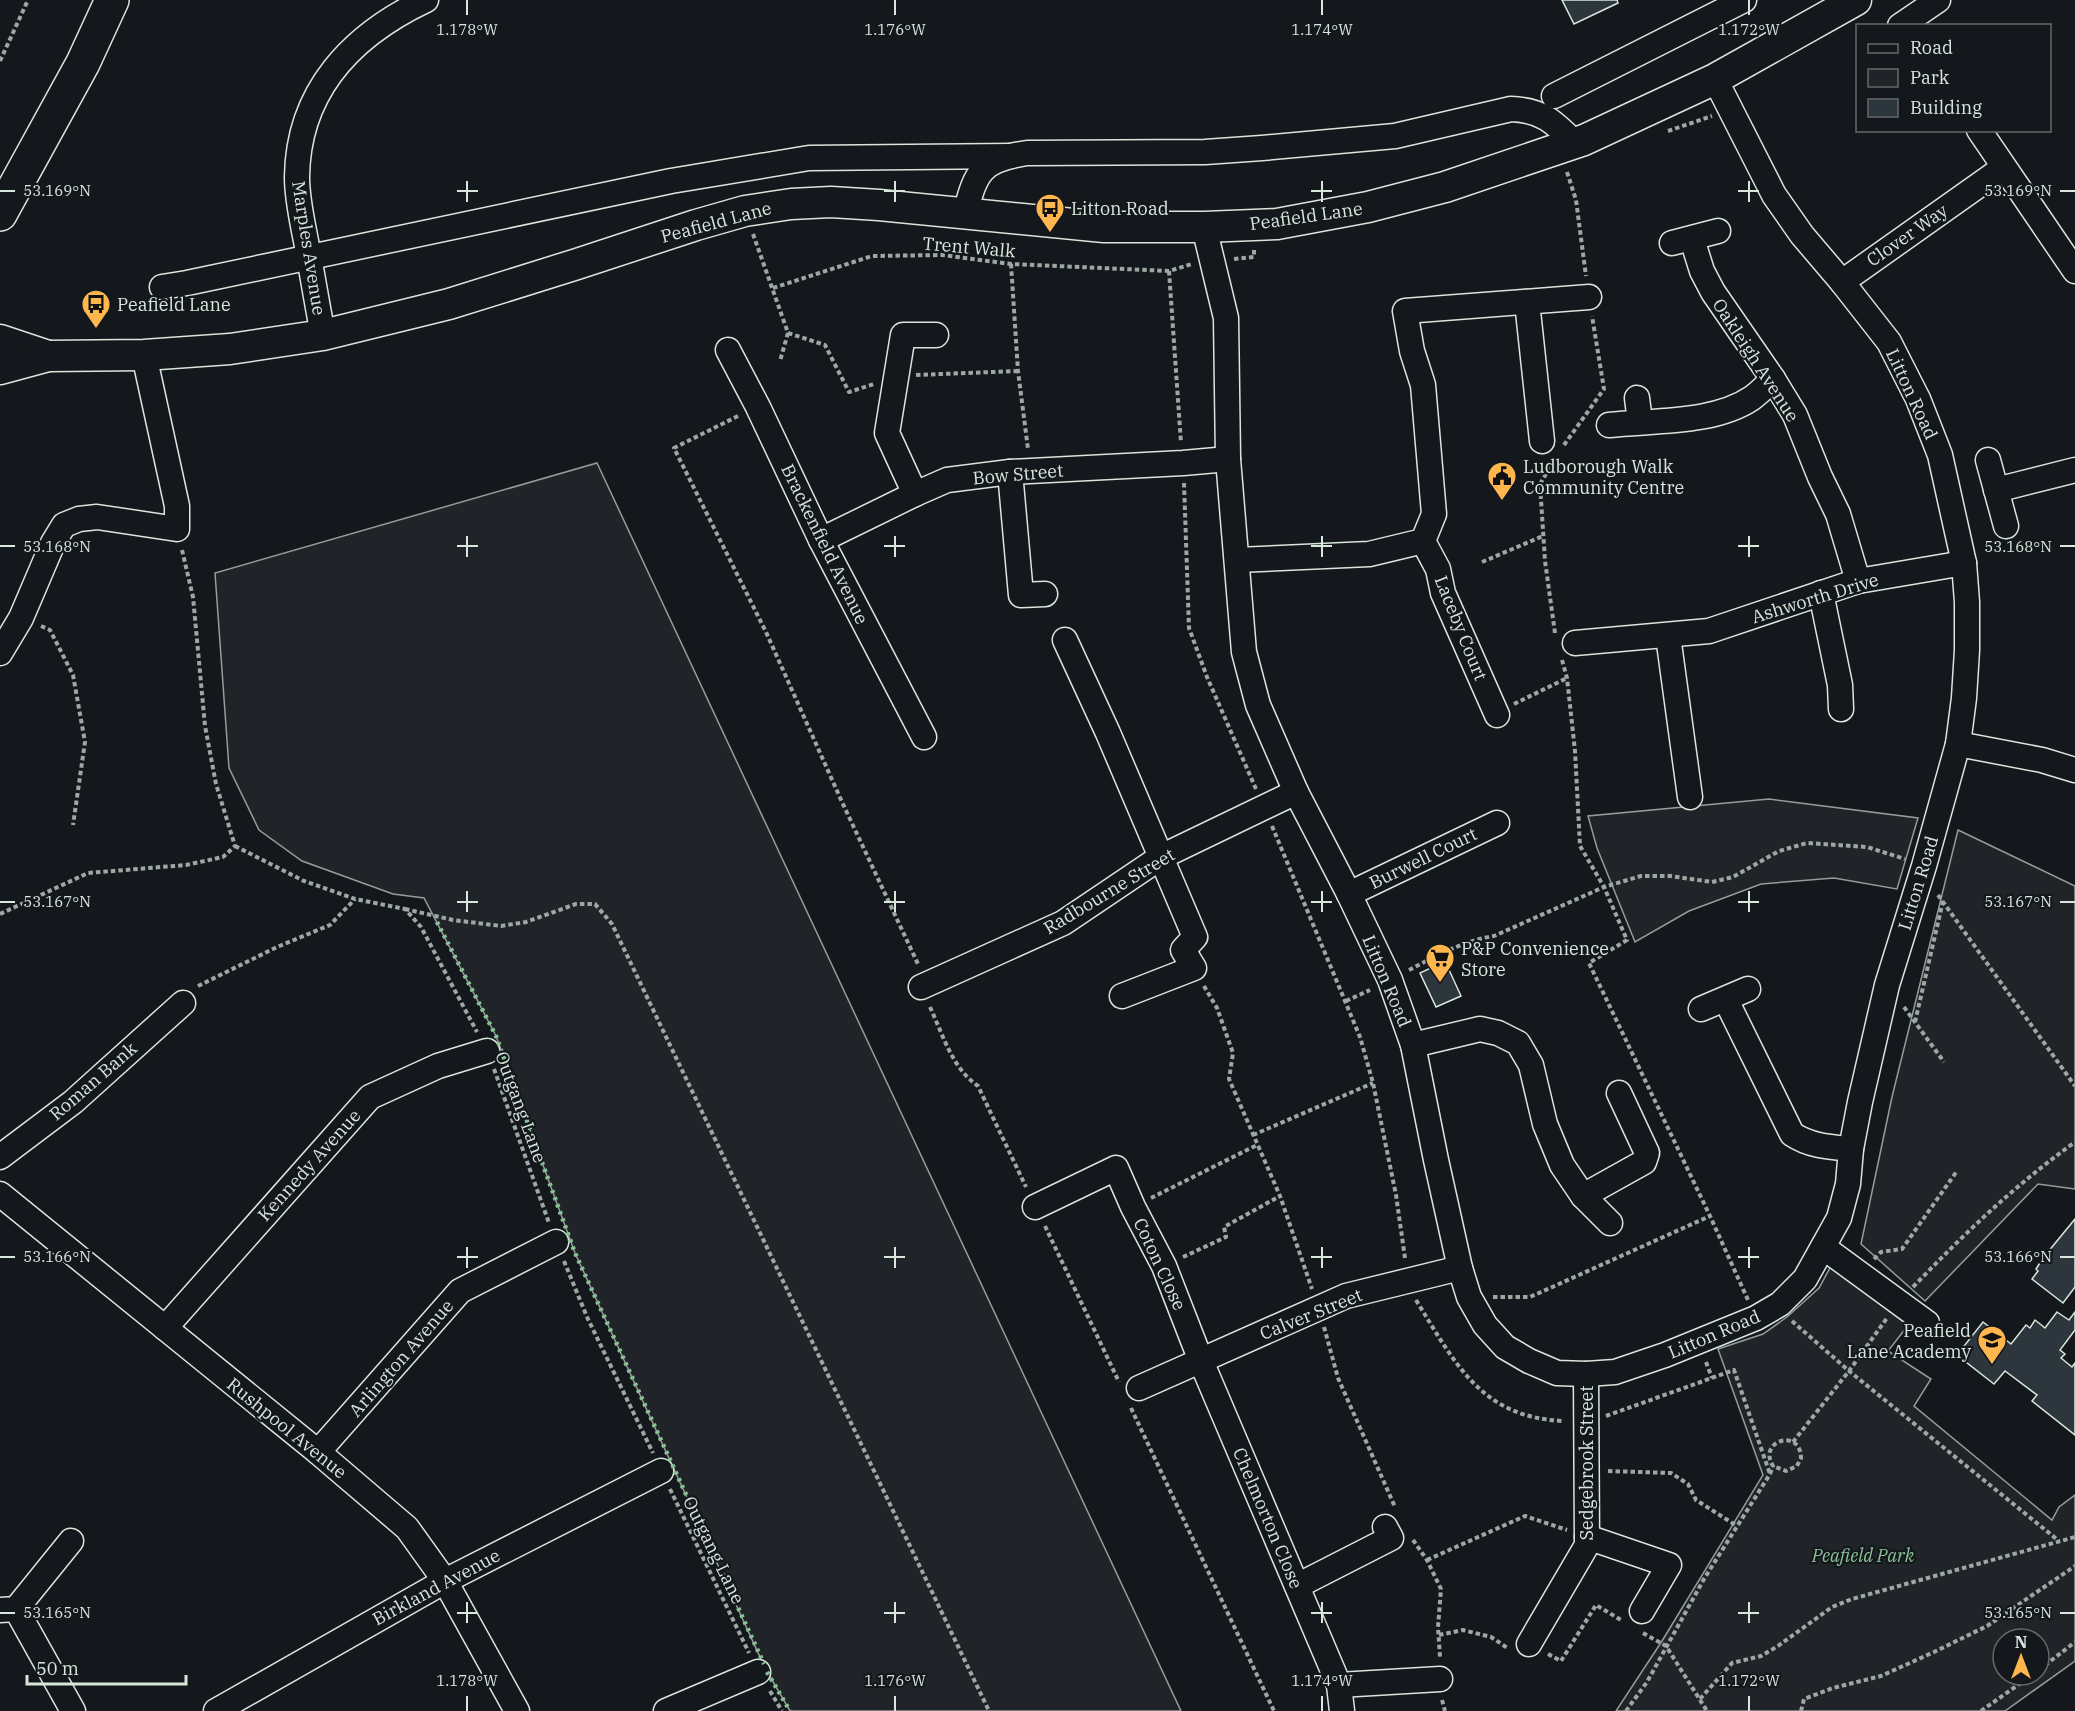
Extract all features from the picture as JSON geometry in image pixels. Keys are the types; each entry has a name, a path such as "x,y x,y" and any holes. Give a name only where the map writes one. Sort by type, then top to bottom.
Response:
{"highway":[{"path":"0,214 83,63 112,0"}],"main road":[{"name":"Peafield Lane","path":"0,369 48,356 144,355 230,349 323,335 450,304 745,211 791,204 831,202 1104,227 1277,224 1368,207 1445,187 1567,146 1715,79 1819,9 1856,0"},
{"name":"Peafield Lane","path":"0,340 48,356"}],"street":[{"name":"Marples Avenue","path":"323,335 299,204 297,178 300,141 322,84 347,52 376,28 426,0"},
{"path":"1554,96 1744,0"},
{"path":"1907,24 1938,0"},
{"name":"Litton Road","path":"1203,227 1226,318 1228,459 1244,652 1258,705 1296,792 1389,980 1413,1045 1468,1297 1485,1325 1505,1347 1528,1361 1557,1373 1615,1372 1766,1312 1805,1279 1839,1218 1848,1184 1851,1149 1860,1102 1887,985 1924,866 1958,744 1964,698 1967,602 1964,563 1940,455 1918,399 1888,342 1802,235 1774,195 1715,79"},
{"path":"162,287 187,284 309,256 671,181 809,158 1011,156 1049,152 1205,152 1354,140 1414,132 1511,109 1528,110 1541,114 1556,125 1567,146"},
{"path":"1980,132 2075,271"},
{"path":"964,214 972,186 982,171 987,165 1011,156"},
{"name":"Clover Way","path":"1842,282 2003,168"},
{"name":"Oakleigh Avenue","path":"1718,231 1682,241 1795,415 1838,514 1858,581"},
{"path":"1237,560 1369,554 1424,541 1434,514 1424,385 1412,351 1405,311 1588,297"},
{"path":"1527,302 1554,448"},
{"path":"915,494 887,433 903,335 936,335"},
{"name":"Brackenfield Avenue","path":"728,350 759,407 821,540 924,737"},
{"path":"0,653 21,618 53,543 64,525 79,519 97,517 177,529 177,506 144,355"},
{"path":"1609,425 1698,417 1724,412 1751,399 1773,380"},
{"path":"1637,398 1640,422"},
{"name":"Bow Street","path":"821,540 947,480 1021,472 1228,459"},
{"path":"1988,460 2006,526"},
{"path":"1996,490 2075,470"},
{"path":"1021,472 1021,595 1045,594"},
{"name":"Laceby Court","path":"1424,541 1438,569 1443,593 1505,710"},
{"name":"Ashworth Drive","path":"1564,644 1709,631 1858,581 1964,563"},
{"path":"1821,593 1848,692"},
{"path":"1668,636 1690,797"},
{"path":"1065,640 1108,733 1195,937 1184,950 1194,968 1122,996"},
{"path":"1958,744 2042,760 2075,770"},
{"name":"Radbourne Street","path":"924,985 1063,923 1161,857 1296,792"},
{"name":"Burwell Court","path":"1348,894 1497,823"},
{"path":"1701,1010 1748,989"},
{"path":"1726,1000 1792,1134 1804,1142 1819,1146 1851,1149"},
{"name":"Roman Bank","path":"0,1156 73,1102 183,1003"},
{"path":"1413,1045 1480,1029 1498,1033 1518,1043 1531,1065 1545,1124 1562,1166 1583,1196 1610,1223"},
{"name":"Kennedy Avenue","path":"165,1328 370,1096 438,1066 487,1051"},
{"path":"1583,1196 1644,1162 1647,1153 1619,1093"},
{"name":"Coton Close","path":"1035,1207 1116,1168 1133,1207 1164,1266 1201,1361"},
{"name":"Rushpool Avenue","path":"0,1194 318,1452 407,1528 445,1581 517,1711"},
{"name":"Arlington Avenue","path":"318,1452 460,1291 556,1242"},
{"path":"1823,1247 1927,1323"},
{"name":"Calver Street","path":"1135,1398 1201,1361 1346,1296 1460,1268"},
{"name":"Chelmorton Close","path":"1201,1361 1339,1685 1342,1711"},
{"name":"Sedgebrook Street","path":"1520,1647 1587,1545 1586,1374"},
{"name":"Birkland Avenue","path":"216,1711 445,1581 661,1471"},
{"path":"1297,1586 1391,1538 1391,1518"},
{"path":"1587,1537 1669,1564 1636,1622"},
{"path":"71,1541 8,1610 73,1711"},
{"path":"666,1711 758,1671"},
{"path":"1339,1685 1440,1679"}],"path":[{"path":"0,61 28,0"},
{"path":"1567,146 1588,297 1604,389 1554,448 1540,484 1545,561 1564,644 1575,751 1580,846 1604,887 1627,940 1588,963 1710,1216 1766,1312 1849,1371 2060,1541"},
{"path":"745,211 788,333 780,361"},
{"name":"Trent Walk","path":"773,288 872,256 942,255 1011,264 1169,271 1183,463"},
{"path":"1011,264 1021,472"},
{"path":"788,333 825,345 849,392 897,376 1017,371"},
{"path":"759,407 674,448 766,632 924,985"},
{"path":"1183,463 1189,628 1207,677 1360,1037 1373,1083 1396,1195 1408,1281 1413,1296 1448,1352 1470,1381 1507,1409 1546,1421 1587,1422 1734,1370 1770,1474"},
{"path":"177,529 193,597 205,726 216,784 235,846 304,881 355,899 453,920 501,926 526,922 576,904 595,904 612,924 989,1711"},
{"path":"1482,562 1544,536"},
{"path":"21,618 50,630 73,675 85,742 73,825"},
{"path":"1505,710 1567,678"},
{"path":"1389,980 1443,952 1479,938 1494,936 1604,887 1641,876 1670,876 1712,882 1733,877 1779,851 1807,843 1867,847 1924,866 1943,901 2075,1086"},
{"path":"0,914 88,873 186,865 223,857 235,846"},
{"path":"183,1003 198,986 277,947 330,925 355,899"},
{"path":"1915,1022 1943,901"},
{"name":"Outgang Lane","path":"405,909 421,927 487,1051 556,1242 587,1317 758,1671 782,1711"},
{"path":"1194,968 1217,1008 1233,1053 1229,1079 1280,1196 1319,1308 1338,1378 1391,1518"},
{"path":"1887,985 1944,1062"},
{"path":"1253,1135 1373,1083"},
{"path":"1793,1442 1849,1371 1898,1303 1968,1229 2038,1169 2075,1142"},
{"path":"1133,1207 1257,1144"},
{"path":"1902,1249 1957,1171"},
{"path":"1164,1266 1226,1237 1224,1227 1280,1196"},
{"path":"1468,1297 1530,1297 1710,1216"},
{"path":"1135,1398 1274,1711"},
{"path":"1626,1711 1647,1682 1666,1646 1770,1474 1773,1466 1770,1459 1772,1447 1778,1441 1786,1440 1793,1442 1801,1452 1797,1466 1786,1471 1773,1466"},
{"path":"1587,1471 1671,1473 1688,1484 1696,1500 1737,1526"},
{"path":"1427,1560 1525,1516 1587,1537"},
{"path":"1411,1535 1427,1560 1441,1589 1438,1628 1440,1679 1445,1711"},
{"path":"1700,1699 1732,1663 1761,1656 1832,1607 1852,1599 2075,1537"},
{"path":"1801,1711 1804,1699 1833,1688 1881,1677 1987,1626 2075,1566"},
{"path":"1440,1635 1462,1630 1491,1637 1561,1661 1596,1605 1636,1622 1666,1646 1707,1711"},
{"path":"2051,1661 2075,1642"},
{"path":"1981,1711 2015,1687"}],"green space":[{"path":"597,463 1181,1711 790,1711 765,1668 575,1253 496,1036 424,898 393,894 302,861 259,830 229,768 215,573"},
{"path":"1769,799 1918,818 1897,889 1834,878 1761,884 1689,911 1635,942 1597,848 1588,816"},
{"path":"1958,830 2075,886 2075,1189 2038,1184 1925,1301 1861,1244 1892,1097"},
{"name":"Peafield Park","path":"1831,1266 1909,1324 1888,1351 1931,1379 1914,1406 2052,1520 2059,1507 2075,1495 2075,1661 2051,1678 2051,1627 1991,1627 1991,1687 2039,1687 2005,1711 1616,1711 1662,1641 1763,1475 1718,1349 1763,1334 1787,1317 1819,1288"}],"building":[{"path":"1562,0 1617,0 1618,3 1574,24"},
{"name":"P&P Convenience Store","path":"1445,961 1461,996 1436,1007 1420,973"},
{"path":"2075,1219 2075,1287 2063,1303 2032,1279 2043,1258"},
{"path":"2057,1312 2069,1320 2075,1312 2075,1330 2060,1350 2065,1354 2061,1358 2072,1367 2075,1363 2075,1435 2032,1401 2037,1395 2005,1371 1994,1384 1957,1355 1983,1322 2011,1344 2026,1325 2030,1328 2035,1320 2045,1328"}],"hedge":[{"path":"437,922 496,1036 575,1253 764,1664"},
{"path":"767,1672 790,1711"}],"place":[{"name":"Litton Road","path":"1050,234"},
{"name":"Peafield Lane","path":"96,330"},
{"name":"Ludborough Walk Community Centre","path":"1502,502"},
{"name":"P&P Convenience Store","path":"1440,984"},
{"name":"Peafield Lane Academy","path":"1992,1366"}]}
